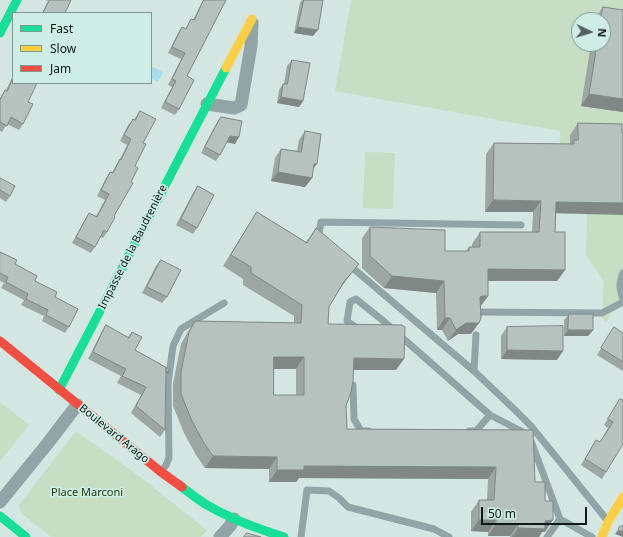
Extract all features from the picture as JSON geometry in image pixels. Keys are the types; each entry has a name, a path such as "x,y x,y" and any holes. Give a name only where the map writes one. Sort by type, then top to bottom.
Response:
{"street":[{"path":"0,33 14,1"},
{"name":"Impasse de la Baudrenière","path":"207,104 234,108 240,105 251,46 252,19"},
{"name":"Impasse de la Baudrenière","path":"60,390 252,19"},
{"name":"Boulevard Arago","path":"0,341 161,472 206,505 234,519 284,537"},
{"path":"0,502 78,405"},
{"path":"602,537 608,522 623,497"},
{"path":"0,516 26,537"},
{"path":"220,537 234,519"}],"lane":[{"path":"324,244 318,239 320,222 521,225"},
{"path":"342,259 474,371 531,426 608,522"},
{"path":"623,273 619,282 620,292 623,298"},
{"path":"364,328 357,328 347,321 350,302 356,300 391,327 490,416 525,433 531,441 560,519 592,537"},
{"path":"476,312 602,313 623,302"},
{"path":"161,472 169,458 168,383 173,346 181,329 224,303"},
{"path":"377,328 391,327"},
{"path":"474,371 476,335"},
{"path":"353,385 354,419 361,431 377,431"},
{"path":"461,431 476,432 490,416"},
{"path":"301,537 308,490 329,491 348,507 434,529 449,537"},
{"path":"547,537 560,519"}],"green space":[{"path":"351,0 623,0 623,295 606,322 602,318 604,282 586,255 587,214 559,214 560,131 335,91"},
{"path":"365,152 395,153 393,209 363,208"},
{"path":"0,402 29,425 0,461"},
{"name":"Place Marconi","path":"76,431 139,476 207,530 201,537 51,537 21,513 19,505"}],"water":[{"path":"152,66 163,72 158,82 152,79"}],"building":[{"path":"50,0 71,0 65,12 44,12"},
{"path":"204,0 226,0 187,76 194,80 179,109 165,102 176,81 172,79 185,53 172,47 182,27 186,29 191,19 194,20"},
{"path":"304,0 323,0 318,30 298,27"},
{"path":"603,7 623,10 623,99 589,94 596,52 611,52 611,12 602,12"},
{"path":"292,60 310,63 303,101 281,97 283,84 287,84"},
{"path":"12,80 12,84 37,84 28,102 33,104 23,124 11,117 7,126 0,122 0,100 5,90 7,91"},
{"path":"140,111 156,119 143,143 146,144 135,166 138,168 131,182 133,183 114,216 115,217 107,232 104,230 95,247 76,237 89,213 97,217 109,194 101,190 110,172 113,173 120,159 121,160 131,139 124,135 133,119 135,120"},
{"path":"221,117 242,121 239,137 230,136 220,155 205,147"},
{"path":"578,123 622,124 623,203 556,202 555,232 565,232 565,270 488,269 488,296 480,297 481,318 479,323 466,323 456,330 450,318 445,318 444,281 392,276 370,256 370,227 445,230 445,251 469,251 469,247 480,247 480,232 539,232 541,201 493,200 494,143 574,144 574,140 578,140"},
{"path":"305,131 321,134 317,164 314,164 312,178 278,172 281,149 301,152"},
{"path":"0,178 15,186 10,196 0,190"},
{"path":"198,186 214,195 197,228 181,219"},
{"path":"257,212 307,243 316,228 359,264 343,283 329,307 328,324 402,325 405,327 404,359 354,358 353,381 346,406 347,429 533,430 535,482 545,482 545,501 553,501 553,520 545,521 545,529 518,528 518,524 496,524 496,520 479,520 479,500 494,500 496,467 304,466 304,470 277,470 277,457 213,456 192,421 181,394 181,372 189,332 195,321 301,323 302,305 251,273 251,267 231,255","holes":["274,357 304,357 304,395 274,395"]},
{"path":"0,252 17,260 15,264 37,276 35,281 57,292 55,297 78,309 69,327 46,315 48,310 26,299 28,294 6,282 8,277 0,273"},
{"path":"161,260 181,270 167,297 147,287"},
{"path":"569,314 593,314 593,330 568,330"},
{"path":"106,325 129,338 132,332 142,337 135,350 169,369 168,374 166,368 165,430 136,406 146,387 122,376 126,369 93,352"},
{"path":"563,326 563,351 507,350 507,327"},
{"path":"614,327 623,333 623,362 601,348"},
{"path":"620,399 623,400 623,444 606,472 585,459 596,440 600,442 613,422 608,419"},
{"path":"623,526 623,532 618,530 619,527"},
{"path":"247,533 261,537 244,537"}],"traffic: fast":[{"path":"0,33 17,0"},
{"path":"59,390 226,68"},
{"path":"182,487 197,499 226,515 284,537"},
{"path":"0,516 26,537"}],"traffic: slow":[{"path":"226,68 252,19"},
{"path":"602,537 608,522 623,497"}],"traffic: jam":[{"path":"0,341 161,472 182,487"}]}
